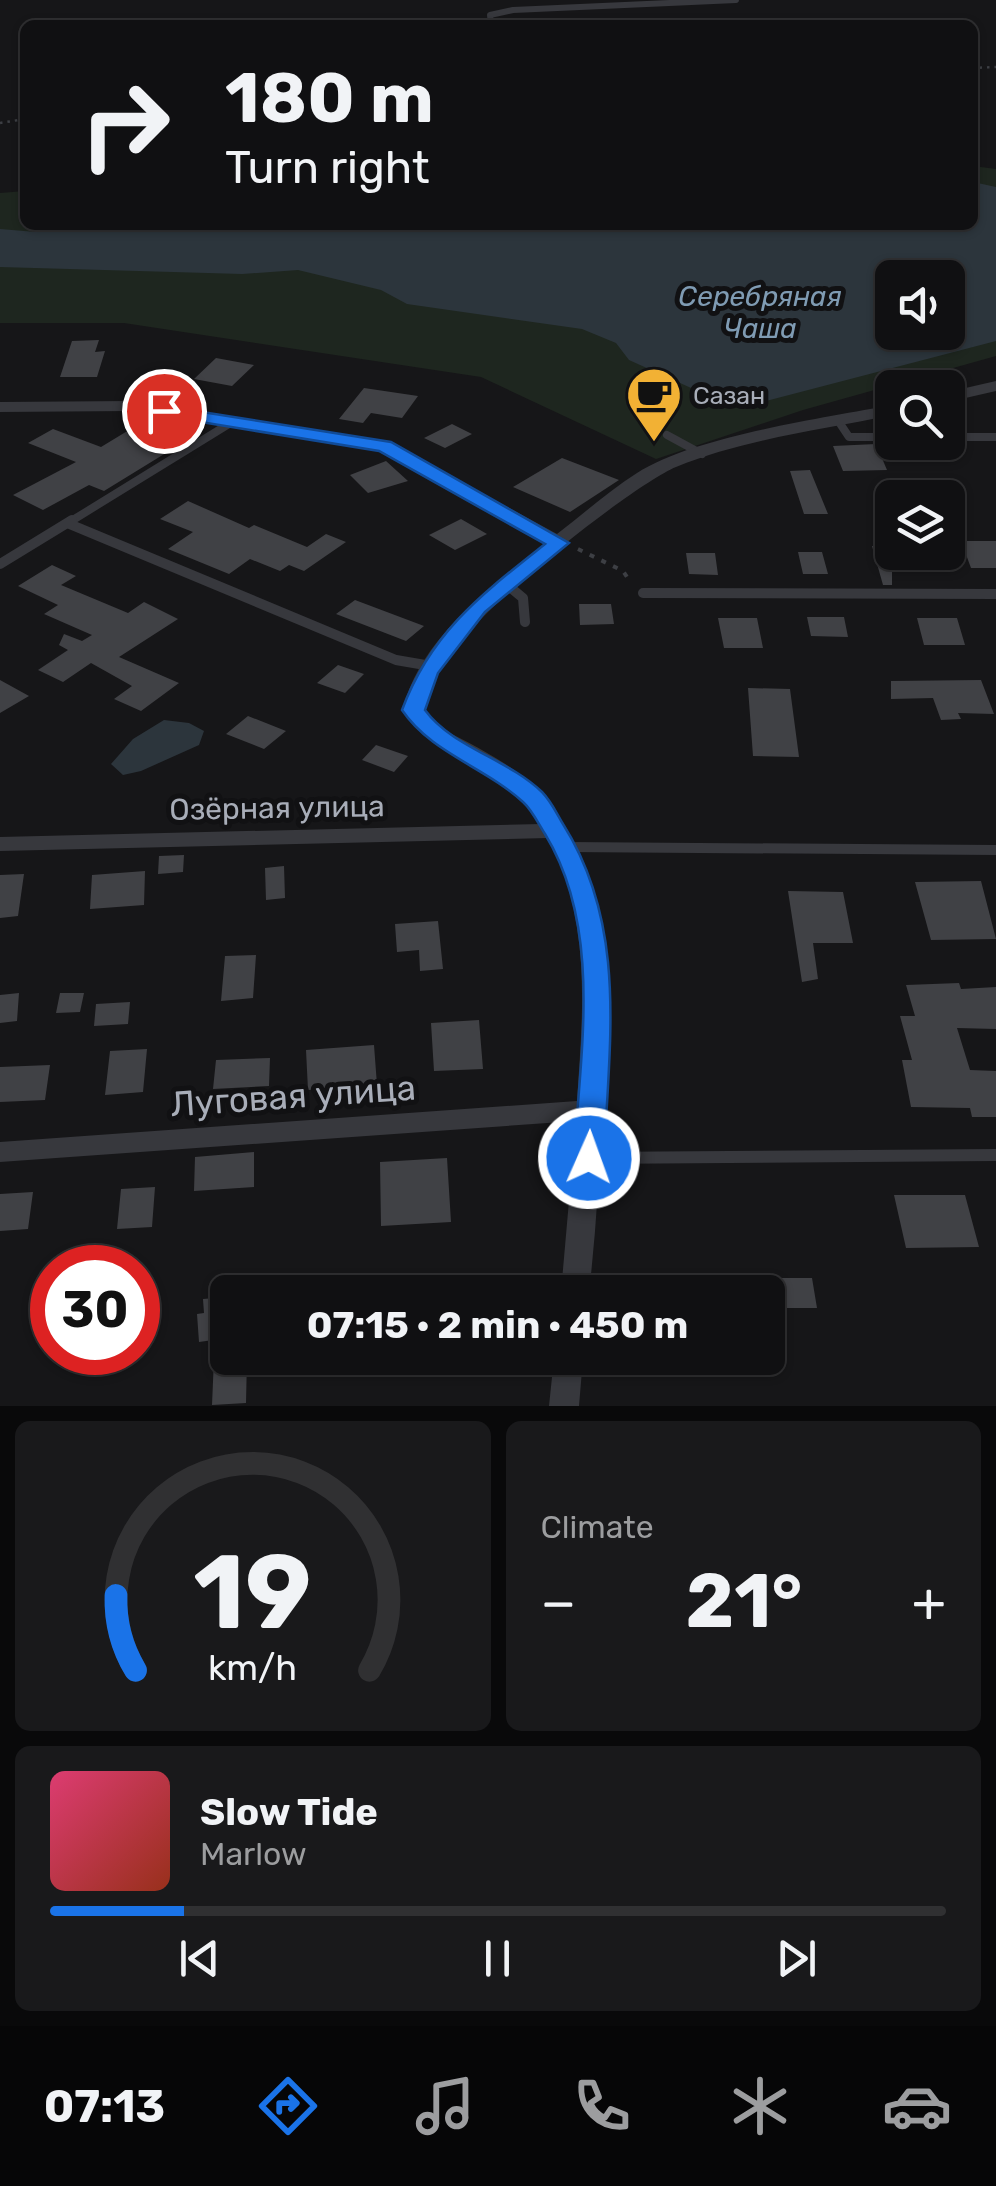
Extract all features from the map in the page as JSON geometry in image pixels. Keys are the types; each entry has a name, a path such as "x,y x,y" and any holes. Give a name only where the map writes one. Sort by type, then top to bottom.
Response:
{"street":[{"path":"965,393 996,386"},
{"path":"0,407 114,405 384,446 559,543"},
{"path":"577,1275 589,1158 596,1020 594,944 588,904 561,839 536,800 506,775 416,718 414,701 431,666 478,608 504,583 646,475 702,455 875,414"},
{"name":"Озёрная улица","path":"0,844 561,839"},
{"name":"Луговая улица","path":"0,1152 590,1110"},
{"path":"564,1406 567,1375"}],"lane":[{"path":"490,20 490,16 513,10 736,0"},
{"path":"0,564 232,422"},
{"path":"839,422 848,437 875,437"},
{"path":"667,435 702,455"},
{"path":"965,437 996,437"},
{"path":"67,522 396,660 431,666"},
{"path":"504,583 523,598 524,622"},
{"path":"643,592 996,594"},
{"path":"561,839 996,850"},
{"path":"589,1158 996,1155"}],"path":[{"path":"559,543 594,554 624,570 643,592"}],"shaded area":[{"name":"Серебряная Чаша","path":"978,167 996,169 996,356 946,370 875,370 875,390 656,459 481,377 124,323 0,323 0,193 20,191 20,230 978,230"}],"water":[{"name":"Серебряная Чаша","path":"978,183 996,187 996,341 965,349 965,260 875,260 875,350 962,350 766,401 700,392 629,360 616,343 582,329 407,304 381,290 298,270 242,274 0,267 0,229 978,230"},
{"path":"164,720 189,723 204,731 199,745 123,775 111,764 133,739"}],"building":[{"path":"99,340 95,352 105,351 97,377 60,377 72,341"},
{"path":"216,358 254,365 232,386 194,379"},
{"path":"364,388 418,396 402,418 371,413 363,423 339,419"},
{"path":"452,424 472,434 445,448 424,438"},
{"path":"53,429 101,447 129,430 174,448 104,491 89,485 43,510 13,495 76,462 28,443"},
{"path":"875,444 875,460 883,460 887,470 843,471 833,446"},
{"path":"562,458 619,480 570,512 513,487"},
{"path":"386,461 408,481 368,493 350,475"},
{"path":"810,470 828,514 804,514 790,471"},
{"path":"188,501 249,528 254,525 307,547 326,534 346,542 304,571 289,565 280,571 250,559 229,574 168,549 193,532 160,519"},
{"path":"461,519 487,534 455,550 429,535"},
{"path":"965,541 996,541 996,568 971,568"},
{"path":"798,552 822,552 828,574 803,574"},
{"path":"686,553 715,553 718,575 689,574"},
{"path":"52,565 76,576 61,585 128,613 144,602 178,619 119,657 179,683 141,711 114,699 132,686 91,663 63,682 38,670 68,650 59,645 64,634 82,641 92,635 44,614 58,605 18,586"},
{"path":"879,570 892,570 892,585 883,585"},
{"path":"355,600 424,626 406,641 336,614"},
{"path":"579,604 611,604 614,624 580,625"},
{"path":"807,617 844,617 848,637 811,636"},
{"path":"718,618 757,618 763,648 724,648"},
{"path":"917,618 957,618 965,645 924,645"},
{"path":"338,665 364,674 345,693 317,683"},
{"path":"0,680 29,696 0,713"},
{"path":"981,680 994,714 958,713 961,719 941,720 933,698 891,699 891,681"},
{"path":"748,688 790,689 799,757 753,756"},
{"path":"248,716 286,731 264,749 226,734"},
{"path":"376,745 408,756 394,772 362,760"},
{"path":"184,855 183,872 158,874 159,856"},
{"path":"284,866 285,898 266,900 265,868"},
{"path":"145,871 144,905 90,909 92,875"},
{"path":"24,874 18,916 0,918 0,875"},
{"path":"981,881 996,939 931,940 915,882"},
{"path":"788,891 843,892 853,943 813,943 818,979 802,982"},
{"path":"438,921 443,969 420,971 419,950 397,952 395,924"},
{"path":"256,955 253,998 221,1001 225,956"},
{"path":"959,983 961,989 996,987 996,1029 957,1028 970,1070 996,1071 996,1117 972,1117 970,1108 911,1107 902,1060 912,1060 900,1016 915,1016 906,985"},
{"path":"19,993 17,1021 0,1023 0,995"},
{"path":"60,993 84,993 80,1012 56,1013"},
{"path":"130,1002 128,1024 94,1026 96,1004"},
{"path":"479,1020 483,1069 434,1071 431,1023"},
{"path":"374,1045 377,1085 308,1090 306,1050"},
{"path":"147,1049 143,1092 105,1095 110,1051"},
{"path":"270,1058 269,1086 213,1089 216,1060"},
{"path":"50,1065 45,1100 0,1102 0,1067"},
{"path":"254,1152 254,1187 194,1191 195,1157"},
{"path":"447,1158 451,1222 381,1226 380,1162"},
{"path":"155,1187 152,1227 117,1229 121,1189"},
{"path":"33,1192 28,1229 0,1231 0,1194"},
{"path":"894,1195 965,1195 979,1247 906,1248"},
{"path":"785,1278 812,1278 817,1308 785,1308"},
{"path":"210,1298 210,1340 199,1342 197,1314 204,1313 203,1299"},
{"path":"213,1375 247,1375 246,1403 212,1405"}],"place":[{"name":"Сазан","path":"654,444"}],"route":[{"path":"164,411 384,446 559,543 478,608 427,672 413,710 426,728 506,775 536,800 570,855 588,904 594,944 596,1020 589,1158"}]}
